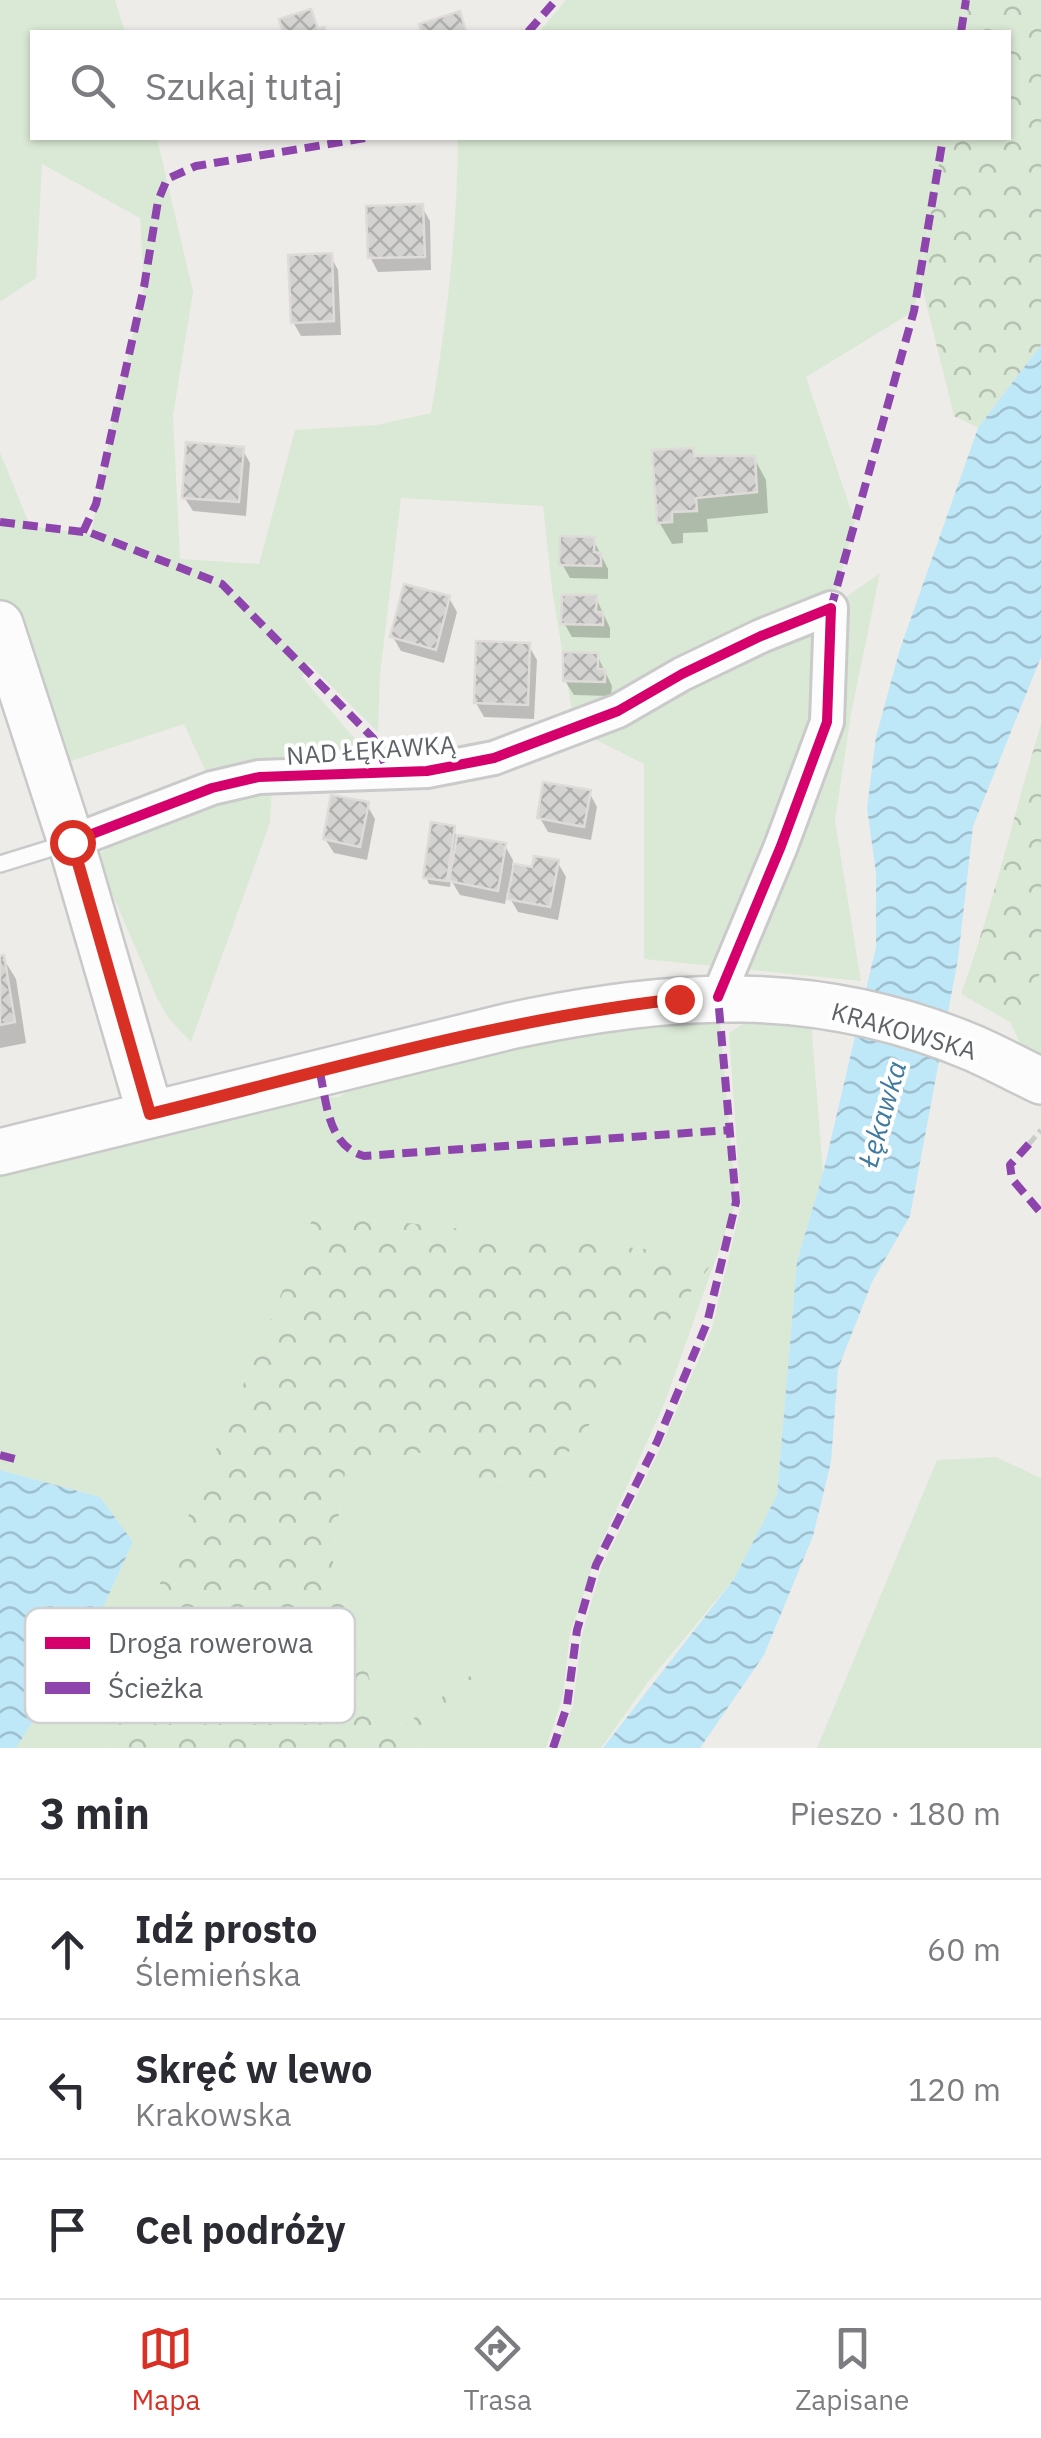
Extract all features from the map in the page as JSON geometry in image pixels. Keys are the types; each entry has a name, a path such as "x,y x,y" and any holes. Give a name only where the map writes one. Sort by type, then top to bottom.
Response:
{"main road":[{"path":"0,624 72,842 150,1114"},
{"name":"KRAKOWSKA","path":"0,1152 576,1012 679,999 736,998 810,1004 871,1015 971,1047 1041,1081"}],"street":[{"name":"NAD ŁĘKAWKĄ","path":"72,842 212,788 259,777 427,771 494,758 618,711 682,674 831,608 827,722"},
{"path":"736,998 781,846 827,722 816,652 761,636"}],"lane":[{"path":"0,864 72,842"}],"path":[{"path":"1029,1144 1041,1130"}],"green space":[{"path":"0,0 115,0 124,30 30,30 30,140 157,140 193,292 173,416 180,559 259,564 295,430 376,425 431,413 450,276 458,140 943,140 914,311 806,377 855,522 832,607 880,573 851,714 835,821 861,981 644,959 644,764 575,729 543,506 401,498 380,675 378,732 309,664 302,677 367,753 362,766 209,779 184,724 62,764 0,606 0,452 30,526 91,534 144,287 140,218 42,164 36,278 0,302"},
{"path":"566,0 966,0 961,30 541,30"},
{"path":"966,0 1041,0 1041,345 978,428 954,416 920,279 943,140 1011,140 1011,30 961,30"},
{"path":"1041,724 1041,972 1010,1022 961,994"},
{"path":"272,787 270,823 191,1042 169,1019 157,998 96,856 180,810 226,794"},
{"path":"1041,972 1041,1056 1021,1045 1010,1022"},
{"path":"718,997 736,1202 665,1402 599,1548 570,1633 563,1696 546,1748 418,1748 452,1714 480,1668 388,1739 355,1633 355,1608 347,1608 332,1559 345,1473 423,1452 484,1481 545,1483 716,1257 315,1213 150,1608 103,1608 133,1542 100,1497 0,1470 0,1172 310,1098 339,1097 354,1086"},
{"path":"750,1019 811,1020 823,1173 797,1261 777,1495 734,1579 648,1682 601,1748 557,1748 573,1706 582,1634 602,1566 658,1453 712,1328 741,1206 729,1033"},
{"path":"315,1213 717,1257 545,1483 484,1481 423,1452 345,1473 332,1559 347,1608 150,1608"},
{"path":"996,1457 1041,1478 1041,1748 817,1748 937,1460"},
{"path":"355,1633 388,1738 483,1666 452,1714 418,1748 109,1748 106,1723 355,1723"},
{"path":"32,1723 106,1723 109,1748 16,1748"}],"water":[{"name":"Łękawka","path":"1041,345 1041,657 973,826 958,959 910,1216 872,1282 838,1369 831,1462 813,1536 764,1655 700,1748 603,1748 734,1579 777,1495 797,1261 823,1173 876,947 876,873 867,808 876,737 899,652 978,428"},
{"path":"0,1470 100,1497 133,1542 103,1608 25,1608 25,1723 32,1723 16,1748 0,1748"}],"building":[{"path":"311,9 318,29 325,30 282,30 279,19"},
{"path":"460,11 465,30 420,30 419,24"},
{"path":"423,204 425,257 368,258 366,206"},
{"path":"332,253 334,321 291,323 288,255"},
{"path":"186,442 244,447 239,502 182,498"},
{"path":"693,448 694,456 755,456 757,492 696,498 697,511 672,512 672,522 657,523 652,450"},
{"path":"560,536 595,537 594,552 601,553 601,566 559,565"},
{"path":"404,584 450,596 436,650 390,637"},
{"path":"562,595 597,595 596,612 603,612 603,625 561,624"},
{"path":"476,641 530,643 528,705 474,703"},
{"path":"563,652 598,653 598,669 605,669 605,682 563,681"},
{"path":"543,782 591,790 584,827 537,818"},
{"path":"331,795 369,802 360,847 323,839"},
{"path":"431,822 455,826 447,881 423,878"},
{"path":"457,835 506,843 498,891 449,881"},
{"path":"534,856 559,860 550,907 507,899 514,864 532,867"},
{"path":"4,955 15,1022 0,1025 0,956"}],"marked path":[{"path":"530,30 556,0"},
{"path":"961,30 966,0"},
{"path":"83,532 96,504 144,287 158,201 167,179 196,166 354,140"},
{"path":"831,608 914,311 943,140"},
{"path":"0,522 91,533 222,584 373,738 389,773"},
{"path":"553,1748 567,1706 577,1630 596,1565 657,1442 707,1323 736,1202 718,997"},
{"path":"320,1073 336,1134 352,1151 364,1156 729,1130"},
{"path":"1029,1144 1010,1165 1012,1179 1041,1213"},
{"path":"0,1455 19,1460"}],"cycle path":[{"path":"71,842 212,788 259,777 427,771 494,758 618,711 682,674 831,608 827,722 718,997"}],"route":[{"path":"72,842 150,1114 510,1026 576,1012 679,999"}]}
